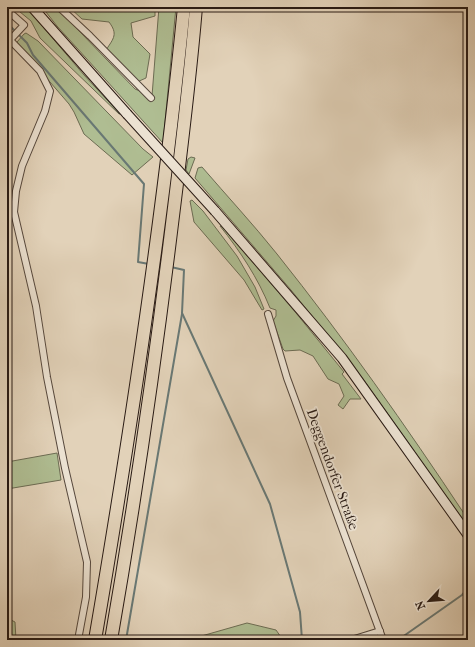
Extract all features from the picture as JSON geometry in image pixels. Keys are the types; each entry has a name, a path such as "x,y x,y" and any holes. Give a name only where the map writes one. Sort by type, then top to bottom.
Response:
{"highway":[{"path":"95,640 115,525 152,272 175,102 184,7"},
{"path":"111,640 132,517 166,273 186,113 196,7"}],"main road":[{"path":"32,7 215,211 342,358 468,535"}],"street":[{"path":"59,7 152,98"},
{"path":"7,10 24,25 9,41 40,71 50,91 45,111 22,166 16,191 14,212 36,306 47,377 64,468 87,562 86,597 78,640"},
{"name":"Deggendorfer Straße","path":"268,314 288,378 383,640"},
{"path":"351,640 380,631"}],"green space":[{"path":"14,7 26,7 84,75 120,114 40,38 31,21"},
{"path":"42,7 56,7 135,89 152,96 159,7 176,7 163,143 57,26"},
{"path":"69,7 155,7 155,16 131,23 133,37 150,54 146,78 137,82 106,50 114,36 112,26 109,22 82,19"},
{"path":"26,33 38,41 143,149 153,157 132,175 84,134 69,104 17,42"},
{"path":"191,157 195,158 189,174 186,170 188,159"},
{"path":"202,167 277,254 350,350 397,415 468,519 468,527 363,379 291,290 195,178 198,168"},
{"path":"192,200 203,211 237,256 255,287 264,309 262,310 244,280 194,222 190,201"},
{"path":"220,226 222,226 296,313 344,372 342,374 361,399 350,399 343,409 338,405 344,396 339,384 328,379 313,356 300,350 285,351 283,349 273,321 276,316 276,310 270,308 248,265"},
{"path":"57,453 61,480 7,489 7,462"},
{"path":"7,618 15,622 16,640 7,640"},
{"path":"247,623 276,630 283,640 191,640 191,639"}],"waterway":[{"path":"7,23 27,43 33,55 144,184 138,262 149,264"},
{"path":"171,267 184,270 182,313 270,504 300,612 302,640"},
{"path":"126,640 182,314"},
{"path":"398,640 462,595 468,588"}]}
